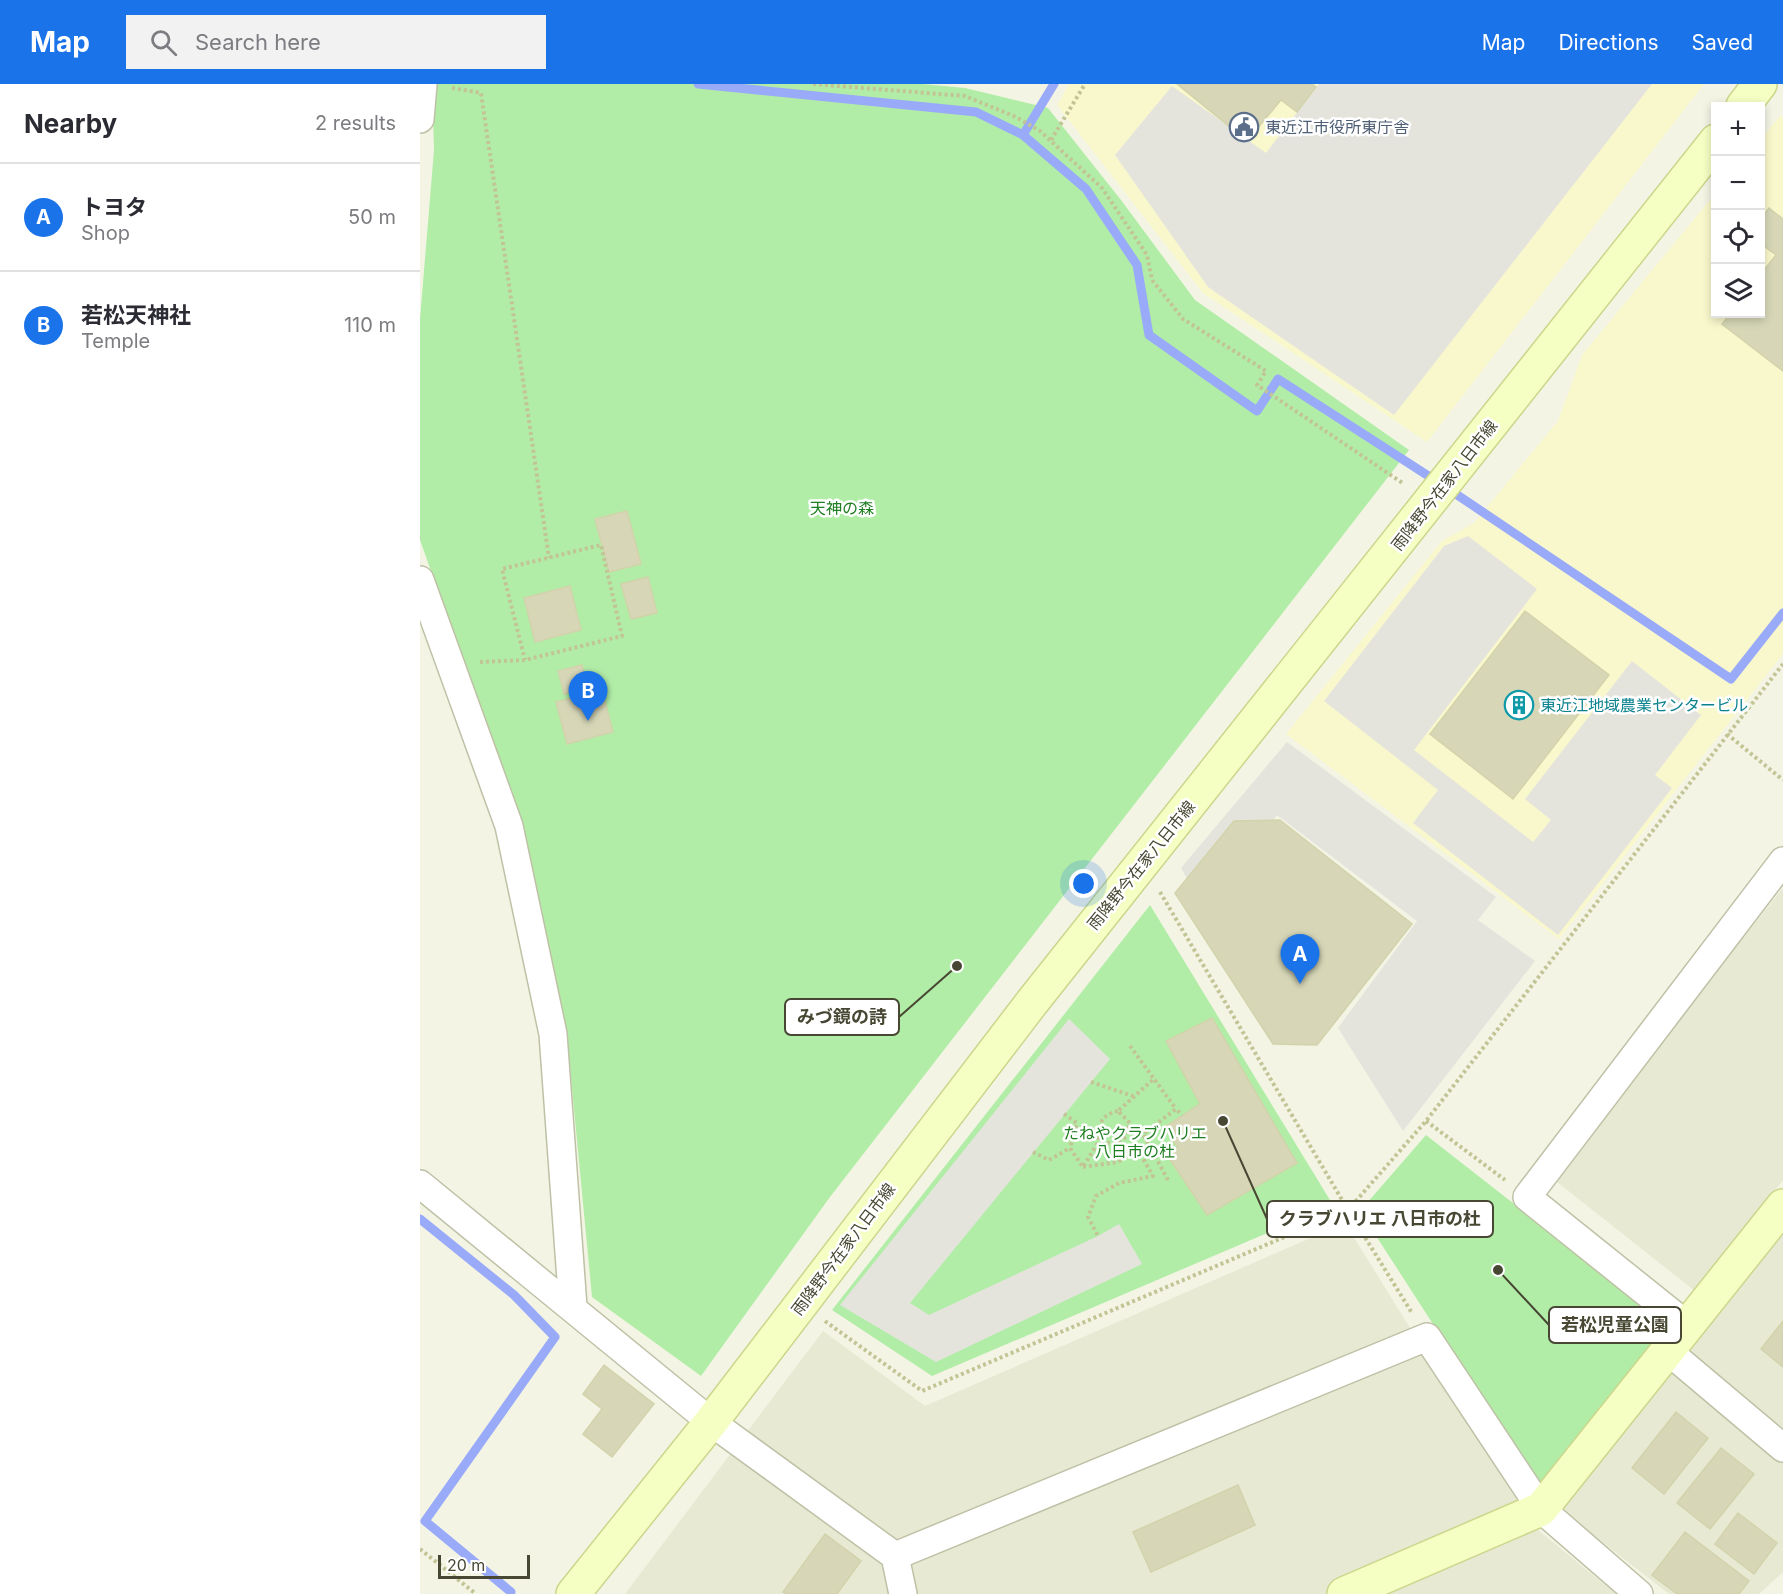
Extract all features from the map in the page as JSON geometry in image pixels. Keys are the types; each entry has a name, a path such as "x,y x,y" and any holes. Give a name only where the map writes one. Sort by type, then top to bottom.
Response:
{"main road":[{"path":"1746,102 1761,84"},
{"name":"雨降野今在家八日市線","path":"573,1594 711,1422 1033,1001 1711,147"},
{"path":"1344,1594 1541,1509 1783,1206"}],"street":[{"path":"420,119 423,84"},
{"path":"420,580 452,663 509,826 553,1034 573,1307"},
{"path":"1783,861 1527,1197 1678,1338 1783,1448"},
{"path":"420,1184 711,1422 895,1556 903,1594"},
{"path":"895,1556 1427,1336 1541,1509 1639,1594"}],"path":[{"path":"813,84 965,96 1016,117 1040,131 1102,188 1147,255 1152,280 1183,319 1266,371 1257,385 1408,486"},
{"path":"1051,141 1085,84"},
{"path":"449,87 482,93 549,558"},
{"path":"452,663 525,660 622,636 601,545 502,569 525,660"},
{"path":"818,1316 922,1391 1348,1210 1426,1121 1783,664"},
{"path":"1727,734 1783,780"},
{"path":"1160,891 1348,1210 1427,1336"},
{"path":"1130,1046 1182,1115"},
{"path":"1083,1167 1099,1141 1098,1126 1107,1114 1118,1111 1155,1078"},
{"path":"1091,1082 1133,1096"},
{"path":"1168,1180 1143,1134 1176,1109"},
{"path":"1099,1141 1113,1144 1126,1137 1130,1123 1118,1111"},
{"path":"1033,1152 1049,1160 1070,1148 1077,1123 1064,1114"},
{"path":"1426,1121 1527,1197"},
{"path":"1070,1148 1083,1167"},
{"path":"1083,1167 1118,1162 1137,1148 1153,1176 1119,1183 1096,1196 1088,1217 1098,1236"},
{"path":"420,1549 476,1594"}],"shaded area":[{"path":"1069,84 1704,84 1427,442 1203,293 1057,105"},
{"path":"1319,84 1652,84 1394,415 1208,287 1115,155 1172,86 1266,153"},
{"path":"1783,116 1783,654 1559,939 1286,734 1442,541 1474,523 1558,421 1582,355 1711,199 1711,318 1765,318 1765,134 1779,117"},
{"path":"1468,536 1537,589 1414,750 1533,842 1551,820 1525,799 1632,661 1701,715 1655,775 1672,788 1558,935 1413,823 1438,790 1324,701 1444,546"},
{"path":"1287,742 1496,897 1478,920 1535,961 1403,1131 1338,1028 1417,921 1277,815 1204,909 1181,868"},
{"path":"1783,888 1783,1180 1695,1291 1552,1178"},
{"path":"1069,1019 1110,1059 910,1303 929,1315 1119,1224 1142,1264 936,1362 840,1305"},
{"path":"1345,1223 1532,1525 1616,1594 625,1594 823,1331 925,1406"},
{"path":"1783,1229 1783,1572 1759,1594 1669,1594 1560,1509"}],"green space":[{"name":"天神の森","path":"432,84 923,84 965,88 1048,108 1121,200 1195,300 1409,450 830,1197 701,1376 592,1297 566,1026 521,824 420,540 420,319 434,150"},
{"name":"たねやクラブハリエ 八日市の杜","path":"1150,905 1333,1205 932,1376 832,1310"},
{"path":"1426,1135 1674,1329 1542,1493 1360,1211"}],"building":[{"name":"東近江市役所東庁舎","path":"1177,84 1312,84 1316,87 1297,112 1281,100 1247,141"},
{"path":"1769,208 1783,219 1783,371 1722,324 1727,318 1765,318 1765,269 1776,255 1765,247 1765,213"},
{"path":"627,511 641,564 609,572 595,519"},
{"path":"648,577 657,613 631,619 621,584"},
{"path":"570,586 581,630 535,642 524,598"},
{"name":"東近江地域農業センタービル","path":"1525,611 1609,675 1513,799 1430,734"},
{"path":"582,665 588,688 564,694 558,671"},
{"path":"602,690 613,732 567,744 556,702"},
{"path":"1280,820 1412,924 1317,1045 1273,1044 1175,893 1234,821"},
{"path":"1212,1018 1297,1163 1207,1215 1167,1155 1178,1148 1165,1127 1200,1104 1166,1041"},
{"path":"1783,1321 1783,1367 1761,1349"},
{"path":"604,1365 654,1404 612,1457 583,1434 602,1409 583,1394"},
{"path":"1676,1412 1708,1438 1664,1494 1632,1468"},
{"path":"1721,1448 1754,1474 1710,1529 1677,1503"},
{"path":"1238,1485 1255,1525 1151,1572 1133,1532"},
{"path":"1738,1513 1777,1543 1754,1574 1715,1544"},
{"path":"1685,1532 1749,1581 1739,1594 1677,1594 1652,1575"},
{"path":"825,1534 861,1561 837,1594 786,1594 783,1592"}],"waterway":[{"path":"698,84 976,112 1023,135 1086,189 1137,265 1149,335 1257,411 1278,379 1444,486 1731,679 1783,613"},
{"path":"1023,135 1054,84"},
{"path":"420,1219 514,1295 555,1337 425,1521 511,1592"}],"place":[{"name":"東近江市役所東庁舎","path":"1244,127"},
{"name":"東近江地域農業センタービル","path":"1519,705"},
{"name":"若松天神社","path":"588,721"},
{"name":"みづ鏡の詩","path":"957,966"},
{"name":"トヨタ","path":"1300,984"},
{"name":"クラブハリエ 八日市の杜","path":"1223,1121"},
{"name":"若松児童公園","path":"1498,1270"}]}
